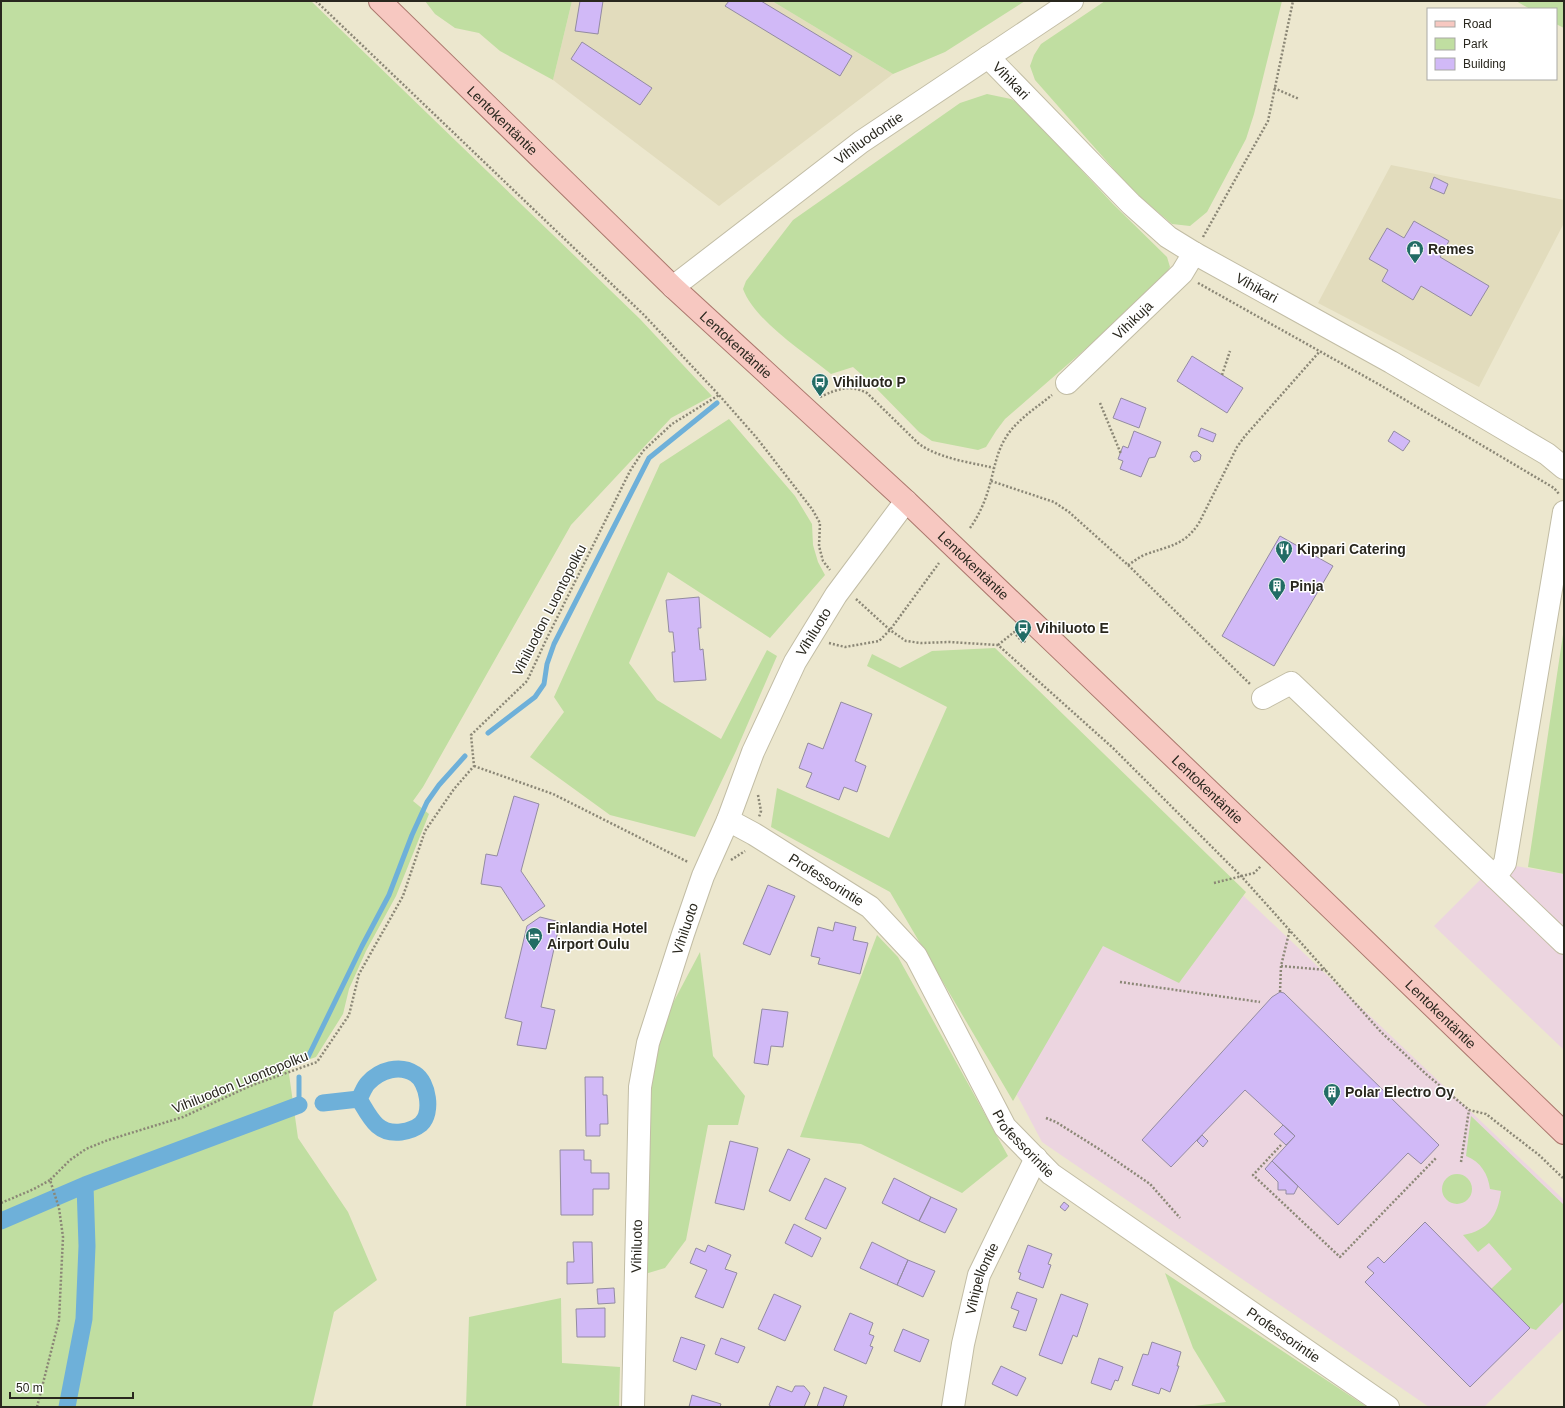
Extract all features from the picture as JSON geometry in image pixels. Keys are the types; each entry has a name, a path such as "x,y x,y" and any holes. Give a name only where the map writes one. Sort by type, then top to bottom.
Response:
{"main road":[{"name":"Lentokentäntie","path":"380,1 673,287 906,501 1274,852 1564,1133"}],"street":[{"name":"Vihiluodontie","path":"673,287 861,142 1072,1"},
{"name":"Vihikari","path":"988,57 1131,204 1168,237 1194,253 1391,362 1547,454 1564,468"},
{"name":"Vihikuja","path":"1067,383 1182,273 1194,253"},
{"name":"Vihiluoto","path":"633,1407 640,1087 648,1043 703,876 728,820 753,752 795,662 836,595 906,501"},
{"path":"1495,877 1505,863 1564,512"},
{"path":"1263,698 1291,683 1564,943"},
{"name":"Professorintie","path":"728,820 754,834 870,907 916,956 1005,1127 1051,1174 1388,1407"},
{"name":"Vihipellontie","path":"953,1407 963,1344 979,1275 1036,1158"}],"path":[{"path":"316,1 644,315 719,395 756,437 812,509 820,523 819,546 823,561 852,595 890,630 906,641 921,643 950,642 998,644 1113,748 1241,876 1381,1032 1426,1074 1469,1110 1486,1114 1539,1155 1564,1179"},
{"path":"1194,253 1268,121 1293,1"},
{"path":"1274,88 1299,99"},
{"path":"1182,273 1380,385 1554,488 1564,499"},
{"path":"1222,375 1230,351"},
{"path":"1128,565 1142,556 1184,540 1193,532 1236,447 1320,351"},
{"path":"970,528 978,518 991,481 1000,448 1011,430 1022,419 1067,383"},
{"path":"807,410 820,396 838,389 858,389 867,393 919,444 928,450 942,456 994,468"},
{"name":"Vihiluodon Luontopolku","path":"1,1203 34,1189 50,1180 70,1160 86,1149 108,1140 183,1117 250,1086 317,1062 349,1015 359,974 403,896 425,831 454,789 474,766 470,735 527,681 634,464 643,451 672,424 719,395"},
{"path":"1100,403 1120,454"},
{"path":"991,481 1054,502 1069,512 1128,565 1263,698"},
{"path":"826,642 845,648 878,641 890,630 939,563"},
{"path":"474,766 553,794 692,864"},
{"path":"730,861 746,851 754,834 761,811 758,793"},
{"path":"1214,883 1254,873 1274,852"},
{"path":"1280,992 1281,966 1290,929"},
{"path":"1281,966 1326,970"},
{"path":"1120,982 1260,1002"},
{"path":"1461,1162 1469,1110"},
{"path":"1046,1118 1056,1122 1087,1141 1150,1184 1180,1218"},
{"path":"1281,1145 1253,1175 1340,1257 1437,1157"},
{"path":"37,1407 59,1320 63,1237 59,1208 55,1191 50,1180"}],"shaded area":[{"path":"572,1 772,1 893,74 719,206 553,80"},
{"path":"1391,165 1564,200 1564,223 1479,387 1318,303"},
{"path":"1497,863 1564,874 1564,1050 1434,926"},
{"path":"1231,884 1564,1200 1564,1328 1484,1407 1429,1407 1042,1142 997,1057 1057,917"}],"green space":[{"path":"1,1 311,1 640,319 712,396 671,418 571,525 423,787 413,801 429,814 396,896 366,951 349,989 343,1014 316,1057 288,1067 298,1138 348,1212 377,1280 334,1312 312,1407 1,1407"},
{"path":"425,1 572,1 553,80 500,51 479,33 455,28 435,14"},
{"path":"772,1 1025,1 945,52 893,74"},
{"path":"1105,1 1282,1 1254,114 1246,139 1207,212 1190,226 1172,224 1133,191 1035,80 1030,66 1034,55 1041,44"},
{"path":"1516,1 1564,1 1564,28 1557,24 1557,8 1528,8"},
{"path":"987,94 1011,99 1020,104 1113,204 1167,257 1170,267 1153,290 1005,419 986,447 978,450 932,441 919,432 871,383 853,367 831,374 794,346 769,324 749,301 743,289 746,281 793,220 960,103"},
{"path":"729,419 795,496 812,524 813,545 818,562 825,575 770,638 668,572 629,663 657,700 721,739 767,650 777,656 736,751 695,837 610,815 530,757 564,712 554,697 660,464"},
{"path":"1564,628 1564,874 1528,867"},
{"path":"995,648 1246,892 1179,983 1103,946 1013,1101 890,892 771,827 777,788 889,838 947,707 867,666 872,654 900,668 932,651"},
{"path":"877,935 898,957 1008,1156 962,1193 861,1144 800,1137"},
{"path":"700,952 713,1056 745,1096 738,1125 708,1125 686,1240 665,1268 645,1274 649,1088 665,1018"},
{"path":"1471,1116 1564,1205 1564,1301 1536,1330 1530,1328 1491,1289 1512,1269 1489,1243 1478,1252 1463,1235 1472,1233 1485,1226 1494,1214 1500,1200 1501,1191 1490,1189 1488,1178 1483,1169 1480,1165 1466,1156"},
{"path":"1457,1174 1468,1178 1472,1189 1468,1200 1457,1204 1446,1200 1442,1189 1446,1178"},
{"path":"1165,1273 1367,1407 1186,1407 1226,1402 1193,1348"},
{"path":"561,1298 562,1363 620,1367 619,1407 466,1407 469,1317"}],"building":[{"path":"580,1 603,1 598,34 575,31"},
{"path":"729,1 761,1 852,56 840,76 725,6"},
{"path":"582,42 652,88 640,105 571,59"},
{"path":"1434,177 1448,184 1444,194 1430,188"},
{"name":"Remes","path":"1414,221 1449,241 1440,257 1489,286 1471,316 1421,286 1413,300 1382,281 1388,270 1369,259 1387,228 1404,238"},
{"path":"1192,356 1243,388 1227,413 1177,381"},
{"path":"1121,398 1146,408 1139,428 1113,418"},
{"path":"1201,428 1216,434 1213,442 1198,436"},
{"path":"1134,431 1161,442 1155,457 1149,458 1141,477 1120,469 1123,461 1118,459 1123,446 1128,448"},
{"path":"1394,431 1410,441 1403,451 1388,441"},
{"path":"1197,451 1201,455 1200,460 1194,462 1190,457 1192,452"},
{"name":"Pinja","path":"1280,536 1333,566 1274,666 1222,636"},
{"path":"699,597 701,628 698,628 700,650 703,649 706,680 674,682 672,652 675,652 673,632 669,632 666,600"},
{"path":"841,702 872,714 855,761 866,766 857,792 844,787 839,800 806,787 812,773 799,768 808,743 823,749"},
{"path":"514,796 539,804 521,871 545,906 523,921 501,887 481,884 486,854 497,856"},
{"path":"768,885 795,896 770,955 743,944"},
{"path":"540,917 560,922 541,1007 555,1010 546,1049 517,1045 522,1022 505,1018 527,926"},
{"path":"835,922 856,927 853,940 868,943 860,974 818,964 820,958 811,956 818,927 833,931"},
{"name":"Polar Electro Oy","path":"1280,992 1284,993 1439,1145 1421,1164 1408,1153 1338,1225 1272,1161 1295,1136 1245,1090 1171,1167 1142,1140 1272,997"},
{"path":"762,1009 788,1012 783,1047 771,1046 768,1065 754,1063"},
{"path":"585,1077 603,1077 603,1095 607,1095 608,1124 600,1124 600,1136 586,1136"},
{"path":"1283,1125 1295,1136 1286,1145 1274,1134"},
{"path":"1202,1135 1208,1141 1203,1147 1197,1141"},
{"path":"730,1141 758,1148 744,1210 715,1203"},
{"path":"788,1149 810,1159 790,1201 769,1191"},
{"path":"560,1150 584,1150 584,1160 591,1160 591,1173 609,1173 609,1189 593,1189 593,1215 561,1215"},
{"path":"1272,1161 1298,1186 1294,1194 1286,1194 1286,1190 1278,1190 1278,1182 1265,1169"},
{"path":"825,1178 846,1188 826,1229 805,1219"},
{"path":"894,1178 931,1197 919,1221 882,1203"},
{"path":"931,1197 957,1209 945,1233 919,1221"},
{"path":"1064,1202 1069,1206 1065,1211 1060,1207"},
{"path":"1425,1222 1530,1328 1470,1387 1365,1282 1374,1273 1367,1267 1378,1257 1384,1263"},
{"path":"794,1224 821,1238 812,1257 785,1243"},
{"path":"573,1242 592,1242 593,1283 567,1284 567,1262 574,1262"},
{"path":"872,1242 908,1260 897,1285 860,1268"},
{"path":"708,1245 731,1255 725,1269 737,1273 723,1308 695,1297 707,1270 690,1263 696,1248 705,1252"},
{"path":"1028,1245 1052,1254 1048,1264 1051,1265 1043,1288 1019,1279 1021,1273 1018,1272"},
{"path":"908,1260 935,1271 923,1297 897,1285"},
{"path":"614,1288 615,1303 598,1304 597,1289"},
{"path":"1017,1292 1037,1299 1026,1331 1013,1327 1019,1311 1011,1308"},
{"path":"774,1294 801,1306 785,1341 758,1329"},
{"path":"1061,1294 1088,1304 1077,1337 1073,1335 1062,1364 1039,1355"},
{"path":"605,1308 605,1337 577,1337 576,1309"},
{"path":"850,1313 873,1323 869,1334 874,1336 870,1346 873,1347 866,1364 834,1350"},
{"path":"903,1329 929,1340 920,1362 894,1351"},
{"path":"681,1337 705,1345 696,1370 673,1361"},
{"path":"721,1338 745,1347 738,1363 715,1354"},
{"path":"1152,1342 1181,1352 1177,1366 1179,1366 1170,1392 1161,1388 1159,1394 1132,1385 1143,1354 1148,1355"},
{"path":"1099,1358 1123,1367 1118,1381 1115,1380 1111,1390 1091,1383"},
{"path":"1001,1366 1026,1378 1017,1396 992,1384"},
{"path":"777,1386 792,1392 795,1386 804,1386 810,1393 804,1407 772,1407 769,1405"},
{"path":"824,1387 847,1396 843,1407 817,1407"},
{"path":"692,1395 721,1404 720,1407 689,1407"}],"waterway":[{"path":"488,733 535,697 544,684 547,664 554,644 649,458 717,403"},
{"path":"308,1057 362,946 389,895 412,835 427,802 439,785 465,756"},
{"path":"323,1103 359,1099 371,1118 380,1128 393,1132 411,1130 421,1124 427,1113 428,1105 426,1090 423,1084 415,1074 403,1069 390,1070 373,1078 364,1089 359,1099"},
{"path":"299,1077 299,1105"},
{"path":"1,1221 85,1185 299,1105"},
{"path":"67,1407 84,1319 87,1246 85,1185"}],"place":[{"name":"Remes","path":"1415,264"},
{"name":"Vihiluoto P","path":"820,397"},
{"name":"Kippari Catering","path":"1284,564"},
{"name":"Pinja","path":"1277,601"},
{"name":"Vihiluoto E","path":"1023,643"},
{"name":"Finlandia Hotel Airport Oulu","path":"534,951"},
{"name":"Polar Electro Oy","path":"1332,1107"}]}
